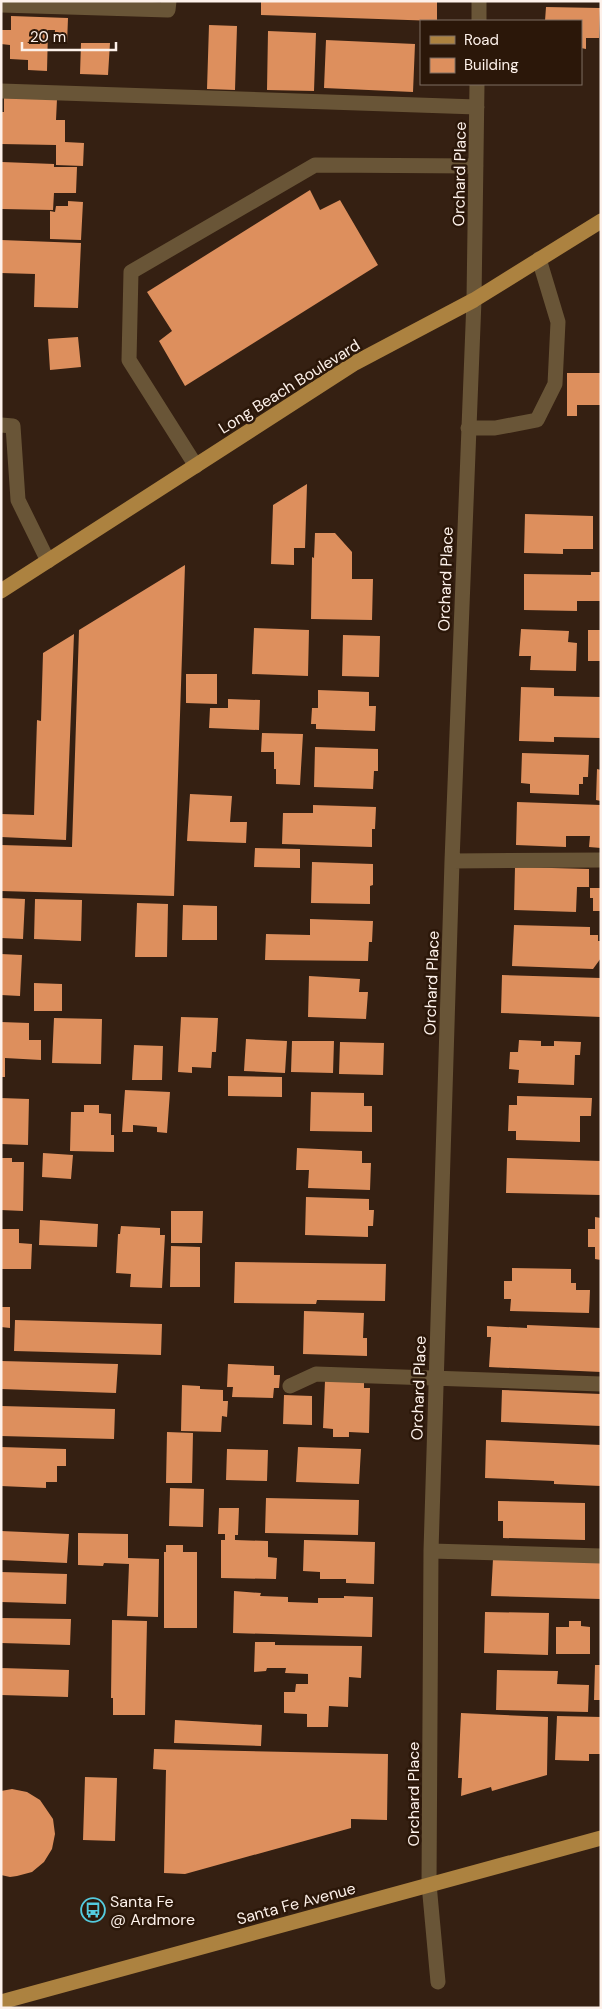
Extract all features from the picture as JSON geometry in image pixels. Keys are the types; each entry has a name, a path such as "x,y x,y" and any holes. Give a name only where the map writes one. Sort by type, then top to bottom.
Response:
{"main road":[{"name":"Long Beach Boulevard","path":"1,591 356,363 474,300 601,221"},
{"name":"Santa Fe Avenue","path":"1,2002 601,1838"}],"street":[{"path":"1,6 168,10 169,1"},
{"path":"479,1 479,20"},
{"name":"Orchard Place","path":"438,1982 430,1884 431,1551 452,861 474,300 478,85"},
{"path":"1,91 477,107"},
{"path":"196,466 129,360 131,272 315,165 476,166"},
{"path":"468,428 495,428 537,420 555,384 558,322 538,259"},
{"path":"1,425 14,426 18,500 48,561"},
{"path":"452,861 601,860"},
{"path":"290,1386 316,1374 601,1384"},
{"path":"431,1551 601,1556"}],"building":[{"path":"261,1 437,1 437,20 261,15"},
{"path":"546,7 600,8 599,38 586,38 586,49 582,48 582,20 545,20"},
{"path":"11,16 68,18 67,44 54,44 55,30 48,30 47,71 28,70 28,60 10,59 10,45 1,44 1,30 11,30"},
{"path":"209,25 237,26 235,90 207,89"},
{"path":"268,31 316,33 314,91 267,90"},
{"path":"326,40 415,44 413,92 324,88"},
{"path":"81,43 110,43 108,75 80,74"},
{"path":"4,98 57,99 56,120 65,120 65,142 84,143 83,166 56,165 56,145 1,144 1,112 4,112"},
{"path":"2,162 54,164 54,167 77,167 76,193 54,193 53,210 2,209"},
{"path":"310,190 320,210 340,200 378,265 185,386 159,341 172,331 147,292"},
{"path":"68,201 83,202 81,240 50,239 50,211 55,212 56,206 68,206"},
{"path":"1,240 81,243 78,308 34,307 35,274 1,273"},
{"path":"78,337 81,367 50,370 48,339"},
{"path":"567,373 601,373 601,405 577,405 577,416 567,416"},
{"path":"307,484 305,548 294,548 294,565 271,564 273,505"},
{"path":"525,514 593,516 593,549 563,549 563,554 524,553"},
{"path":"315,533 335,533 352,552 352,579 373,579 372,620 311,619 312,557 314,558"},
{"path":"185,565 174,896 1,891 1,845 72,847 79,630"},
{"path":"591,572 601,572 601,601 577,601 577,611 524,610 524,574 591,575"},
{"path":"254,628 309,630 308,676 252,674"},
{"path":"521,629 569,631 568,642 577,643 576,671 530,670 531,656 519,656"},
{"path":"588,630 601,630 601,661 588,661"},
{"path":"74,634 66,840 1,837 1,814 34,815 37,720 41,721 43,653"},
{"path":"343,635 380,636 379,677 342,676"},
{"path":"186,674 217,674 217,704 186,703"},
{"path":"521,687 554,688 554,696 601,697 601,738 554,737 554,742 519,741"},
{"path":"318,690 369,692 369,706 376,706 375,731 316,729 316,724 311,724 312,708 318,708"},
{"path":"228,699 260,700 259,730 209,728 210,708 228,708"},
{"path":"262,733 303,734 300,785 276,784 274,752 261,752"},
{"path":"315,747 378,749 378,771 374,771 373,789 314,787"},
{"path":"522,753 589,755 588,777 583,777 583,784 579,784 579,795 530,793 530,784 521,783"},
{"path":"597,769 601,770 601,801 596,800"},
{"path":"190,794 232,796 230,822 247,822 246,843 187,841"},
{"path":"517,802 601,805 601,848 589,847 590,836 566,836 566,847 516,845"},
{"path":"313,805 376,807 375,829 372,829 372,847 282,844 283,813 313,813"},
{"path":"255,848 300,849 300,868 254,867"},
{"path":"312,862 373,864 373,885 370,886 370,904 311,903"},
{"path":"515,867 589,869 589,887 577,887 576,912 514,910"},
{"path":"590,888 601,888 601,911 593,911 593,898 590,898"},
{"path":"1,898 25,899 23,939 1,938"},
{"path":"35,899 82,900 81,941 34,939"},
{"path":"137,903 168,904 167,957 135,957"},
{"path":"183,905 217,906 217,940 182,940"},
{"path":"310,919 373,921 372,942 369,942 368,961 265,960 266,934 310,935"},
{"path":"514,925 590,927 590,935 598,935 598,941 601,941 601,958 593,969 512,966"},
{"path":"1,954 22,955 20,996 1,995"},
{"path":"502,975 601,978 601,1017 501,1013"},
{"path":"309,976 360,979 359,992 368,992 366,1019 308,1017"},
{"path":"34,983 62,984 62,1011 34,1011"},
{"path":"181,1017 218,1018 216,1052 212,1052 211,1068 192,1067 192,1073 178,1072"},
{"path":"54,1018 102,1019 101,1064 52,1063"},
{"path":"1,1022 29,1023 29,1040 41,1040 41,1060 5,1058 5,1077 1,1077"},
{"path":"246,1039 287,1041 285,1073 244,1071"},
{"path":"519,1040 541,1041 541,1046 554,1046 554,1041 581,1042 580,1055 575,1055 574,1085 518,1083 519,1070 509,1069 510,1052 518,1052"},
{"path":"292,1041 334,1041 333,1073 291,1072"},
{"path":"340,1042 384,1043 383,1075 339,1074"},
{"path":"134,1045 163,1046 162,1080 132,1080"},
{"path":"228,1076 282,1077 282,1097 228,1096"},
{"path":"125,1090 170,1092 167,1133 157,1132 157,1127 133,1125 133,1132 122,1132"},
{"path":"311,1092 364,1093 364,1106 372,1106 372,1132 310,1131"},
{"path":"517,1096 592,1098 591,1116 580,1116 580,1142 516,1140 516,1131 508,1131 509,1105 517,1105"},
{"path":"1,1098 29,1099 28,1145 1,1144"},
{"path":"84,1105 99,1105 99,1113 111,1114 111,1135 114,1135 114,1152 70,1151 71,1112 84,1112"},
{"path":"297,1148 362,1151 362,1163 371,1163 370,1190 308,1188 309,1170 296,1170"},
{"path":"43,1153 73,1155 71,1179 42,1177"},
{"path":"1,1158 12,1158 12,1162 24,1162 23,1211 1,1210"},
{"path":"507,1158 601,1161 601,1195 506,1193"},
{"path":"306,1197 369,1199 369,1210 374,1210 373,1226 368,1226 368,1237 305,1235"},
{"path":"171,1211 203,1211 202,1243 171,1243"},
{"path":"595,1217 601,1218 601,1260 595,1259 595,1247 588,1247 588,1229 595,1229"},
{"path":"40,1220 98,1224 97,1247 39,1245"},
{"path":"121,1226 160,1228 160,1235 165,1235 162,1288 130,1287 131,1274 116,1273 118,1234 120,1234"},
{"path":"1,1229 19,1229 19,1243 32,1244 31,1269 1,1269"},
{"path":"171,1246 200,1247 200,1287 170,1287"},
{"path":"235,1262 386,1264 385,1301 317,1300 316,1304 234,1303"},
{"path":"512,1268 571,1269 571,1283 576,1283 576,1290 590,1290 589,1313 510,1311 511,1299 504,1299 504,1281 512,1281"},
{"path":"1,1307 10,1307 10,1328 1,1327"},
{"path":"304,1311 364,1313 363,1338 367,1338 367,1356 303,1354"},
{"path":"15,1320 162,1324 161,1355 14,1351"},
{"path":"527,1325 601,1328 601,1372 489,1367 491,1337 487,1337 487,1326 527,1328"},
{"path":"1,1361 118,1364 116,1393 1,1389"},
{"path":"228,1364 274,1366 274,1375 280,1375 279,1388 274,1388 273,1398 232,1397 233,1387 227,1387"},
{"path":"325,1381 364,1382 364,1388 370,1388 369,1433 349,1432 349,1437 333,1437 333,1429 323,1428"},
{"path":"182,1385 200,1386 200,1389 223,1390 223,1401 228,1401 227,1417 222,1416 221,1432 181,1431"},
{"path":"502,1390 601,1394 601,1426 501,1422"},
{"path":"284,1395 312,1396 312,1425 283,1424"},
{"path":"1,1406 115,1409 114,1439 1,1436"},
{"path":"167,1432 193,1433 192,1483 166,1483"},
{"path":"486,1440 601,1445 601,1486 554,1484 554,1481 485,1478"},
{"path":"1,1447 66,1449 66,1466 57,1466 57,1482 46,1482 46,1488 1,1486"},
{"path":"298,1447 361,1449 359,1484 296,1482"},
{"path":"227,1449 268,1450 267,1481 226,1480"},
{"path":"170,1488 204,1489 203,1527 169,1526"},
{"path":"266,1498 359,1500 358,1535 265,1533"},
{"path":"498,1501 585,1503 585,1540 503,1538 503,1521 498,1521"},
{"path":"219,1508 239,1508 238,1535 235,1535 235,1540 268,1541 268,1557 277,1558 276,1579 221,1578 221,1540 225,1540 225,1534 218,1534"},
{"path":"1,1531 69,1534 67,1563 1,1560"},
{"path":"78,1533 128,1534 128,1558 159,1559 158,1617 127,1616 129,1564 78,1565"},
{"path":"304,1540 375,1542 374,1584 346,1583 346,1579 320,1579 320,1572 303,1571"},
{"path":"166,1545 183,1545 183,1552 197,1552 197,1628 164,1628 164,1552 166,1552"},
{"path":"493,1559 601,1562 601,1599 491,1596"},
{"path":"1,1572 67,1574 66,1604 1,1602"},
{"path":"234,1591 261,1593 260,1596 288,1597 288,1602 318,1603 318,1598 344,1598 344,1596 373,1597 372,1637 233,1633"},
{"path":"485,1612 549,1613 548,1655 484,1653"},
{"path":"1,1618 71,1619 70,1645 1,1643"},
{"path":"112,1620 147,1621 145,1715 113,1715 113,1698 111,1698"},
{"path":"569,1621 581,1621 581,1626 590,1627 590,1654 556,1654 556,1627 569,1627"},
{"path":"255,1642 275,1642 275,1645 362,1646 361,1678 349,1677 348,1707 329,1706 328,1727 307,1727 307,1714 284,1713 284,1692 295,1692 296,1684 308,1684 308,1674 285,1673 286,1668 267,1668 266,1671 254,1672"},
{"path":"595,1665 601,1665 601,1700 594,1700"},
{"path":"1,1668 69,1670 68,1697 1,1695"},
{"path":"497,1670 558,1671 557,1684 589,1685 588,1712 496,1710"},
{"path":"461,1713 548,1717 547,1775 492,1791 491,1787 461,1796 462,1778 458,1778"},
{"path":"557,1716 601,1717 601,1754 589,1754 589,1761 555,1760"},
{"path":"175,1720 262,1725 261,1746 174,1743"},
{"path":"154,1749 388,1754 387,1820 351,1819 351,1828 185,1874 164,1873 166,1770 153,1769"},
{"path":"85,1777 117,1778 115,1841 83,1840"},
{"path":"12,1789 27,1792 40,1800 53,1819 55,1834 52,1849 44,1862 32,1872 10,1877 1,1875 1,1791"}],"place":[{"name":"Santa Fe @ Ardmore","path":"93,1910"}]}
